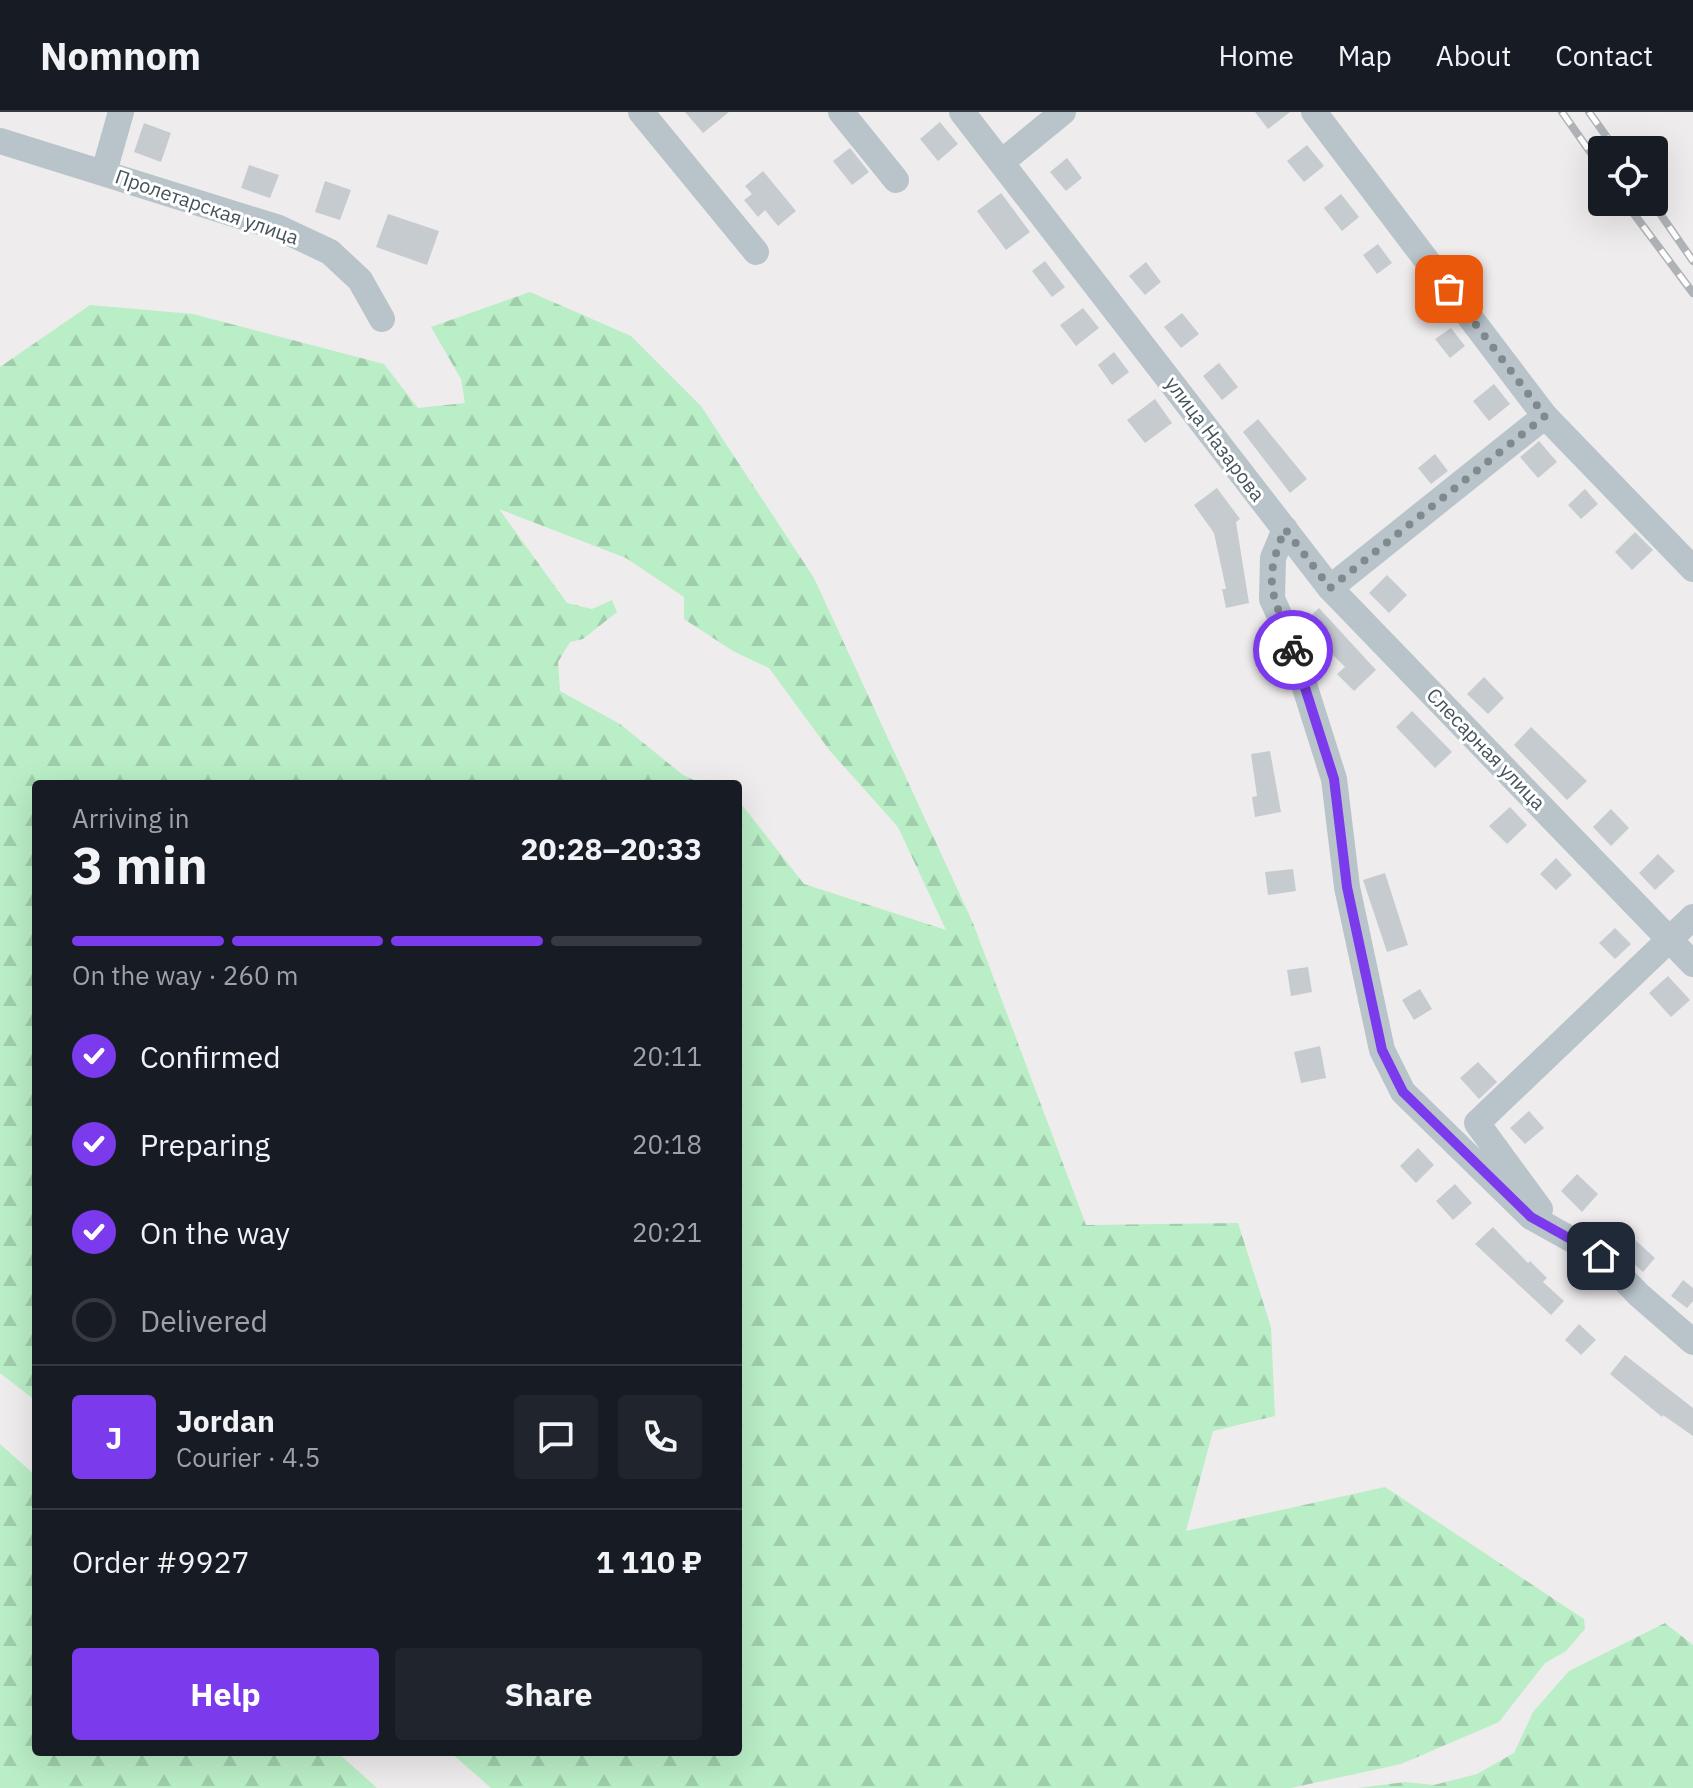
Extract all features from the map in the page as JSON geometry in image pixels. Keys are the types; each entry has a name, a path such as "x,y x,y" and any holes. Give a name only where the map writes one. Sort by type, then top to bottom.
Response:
{"street":[{"path":"104,172 121,112"},
{"path":"641,112 756,252"},
{"path":"841,112 896,180"},
{"name":"улица Назарова","path":"962,112 1003,161 1285,529"},
{"path":"1003,161 1063,112"},
{"path":"1314,112 1545,416 1693,569"},
{"name":"Пролетарская улица","path":"0,141 279,228 330,252 360,280 382,319"},
{"path":"1330,588 1545,416"},
{"path":"1285,529 1273,558 1272,599 1288,634 1334,779 1347,887 1382,1050 1403,1092 1531,1217 1601,1256 1639,1295 1693,1342"},
{"name":"Слесарная улица","path":"1285,529 1330,588 1693,964"},
{"path":"1553,1228 1477,1123 1693,917"}],"green space":[{"path":"530,292 631,336 701,406 814,578 973,923 1086,1225 1238,1223 1271,1327 1275,1416 1213,1431 1186,1531 1385,1487 1584,1619 1585,1629 1566,1651 1545,1663 1499,1722 1401,1764 1291,1788 491,1788 455,1756 742,1756 742,805 804,884 946,930 898,827 830,751 769,668 733,651 684,619 684,597 626,558 499,509 567,603 592,609 612,600 617,612 583,639 570,642 558,662 560,691 620,724 683,775 694,780 32,780 32,1398 0,1373 0,367 90,305 193,314 384,364 418,408 465,403 461,379 431,327"},
{"path":"0,1444 32,1472 32,1756 341,1756 377,1788 0,1788"},
{"path":"1665,1623 1693,1645 1693,1788 1358,1788 1405,1782 1434,1785 1477,1774 1514,1753 1533,1712 1569,1671"}],"building":[{"path":"685,112 729,112 703,133"},
{"path":"1255,112 1290,112 1268,129"},
{"path":"940,122 958,144 938,161 920,139"},
{"path":"144,123 171,133 161,162 134,152"},
{"path":"1307,145 1324,166 1304,182 1287,161"},
{"path":"850,148 869,172 852,185 833,161"},
{"path":"1067,158 1082,178 1066,191 1050,172"},
{"path":"249,165 279,175 270,198 241,188"},
{"path":"763,171 796,211 778,226 765,210 758,217 744,200 752,194 745,186"},
{"path":"325,181 351,190 340,220 315,212"},
{"path":"1001,193 1030,232 1006,250 977,211"},
{"path":"1341,194 1359,217 1342,231 1324,208"},
{"path":"388,214 439,231 427,265 376,247"},
{"path":"1378,244 1392,263 1377,274 1363,255"},
{"path":"1045,261 1065,287 1052,297 1032,271"},
{"path":"1146,262 1161,282 1145,295 1129,276"},
{"path":"1083,308 1099,328 1076,346 1060,325"},
{"path":"1182,313 1199,334 1181,348 1164,327"},
{"path":"1451,328 1465,346 1450,358 1435,339"},
{"path":"1114,352 1129,372 1112,385 1098,365"},
{"path":"1219,363 1238,387 1222,400 1203,376"},
{"path":"1494,384 1510,404 1489,421 1473,401"},
{"path":"1155,399 1172,423 1145,443 1127,420"},
{"path":"1258,419 1307,479 1290,493 1243,432"},
{"path":"1539,441 1557,462 1538,478 1520,457"},
{"path":"1435,454 1448,471 1431,484 1418,468"},
{"path":"1217,488 1240,519 1236,522 1249,603 1226,608 1222,589 1226,589 1214,533 1194,505"},
{"path":"1585,489 1598,504 1581,519 1568,505"},
{"path":"1635,532 1653,550 1632,570 1615,552"},
{"path":"1387,575 1407,595 1389,613 1369,593"},
{"path":"1319,608 1376,670 1354,691 1337,674 1345,667 1302,624"},
{"path":"1484,677 1504,698 1488,714 1467,694"},
{"path":"1412,711 1452,752 1435,768 1396,727"},
{"path":"1531,727 1587,781 1567,800 1514,745"},
{"path":"1270,751 1281,812 1255,817 1252,797 1257,796 1251,754"},
{"path":"1510,807 1527,825 1507,844 1489,826"},
{"path":"1611,809 1629,828 1611,846 1593,827"},
{"path":"1658,854 1675,871 1655,890 1639,873"},
{"path":"1556,858 1572,875 1556,890 1540,874"},
{"path":"1293,869 1296,891 1268,895 1265,872"},
{"path":"1385,873 1408,945 1387,952 1363,880"},
{"path":"1615,928 1631,944 1615,959 1599,943"},
{"path":"1308,967 1312,992 1291,996 1287,970"},
{"path":"1668,976 1690,1000 1671,1017 1649,993"},
{"path":"1420,989 1432,1009 1414,1020 1402,1000"},
{"path":"1320,1046 1326,1078 1301,1083 1294,1052"},
{"path":"1478,1062 1497,1082 1479,1099 1460,1078"},
{"path":"1529,1111 1544,1128 1525,1144 1510,1128"},
{"path":"1418,1148 1434,1165 1416,1183 1400,1166"},
{"path":"1577,1174 1598,1194 1582,1212 1561,1191"},
{"path":"1455,1184 1472,1203 1453,1220 1436,1201"},
{"path":"1493,1227 1547,1278 1543,1282 1564,1301 1551,1315 1475,1244"},
{"path":"1634,1239 1655,1258 1643,1272 1622,1253"},
{"path":"1683,1280 1693,1288 1693,1301 1687,1308 1671,1296"},
{"path":"1579,1324 1596,1340 1581,1355 1565,1340"},
{"path":"1625,1355 1693,1408 1693,1436 1662,1417 1610,1374"}],"railway":[{"path":"1562,112 1588,149"},
{"path":"1589,112 1606,136"},
{"path":"1635,216 1693,293"},
{"path":"1662,216 1693,261"}],"way so far":[{"path":"1293,650 1272,599 1270,578 1273,558 1285,529 1330,588 1545,416 1449,289"}],"route":[{"path":"1293,650 1334,779 1347,887 1382,1050 1403,1092 1531,1217 1601,1256"}]}
